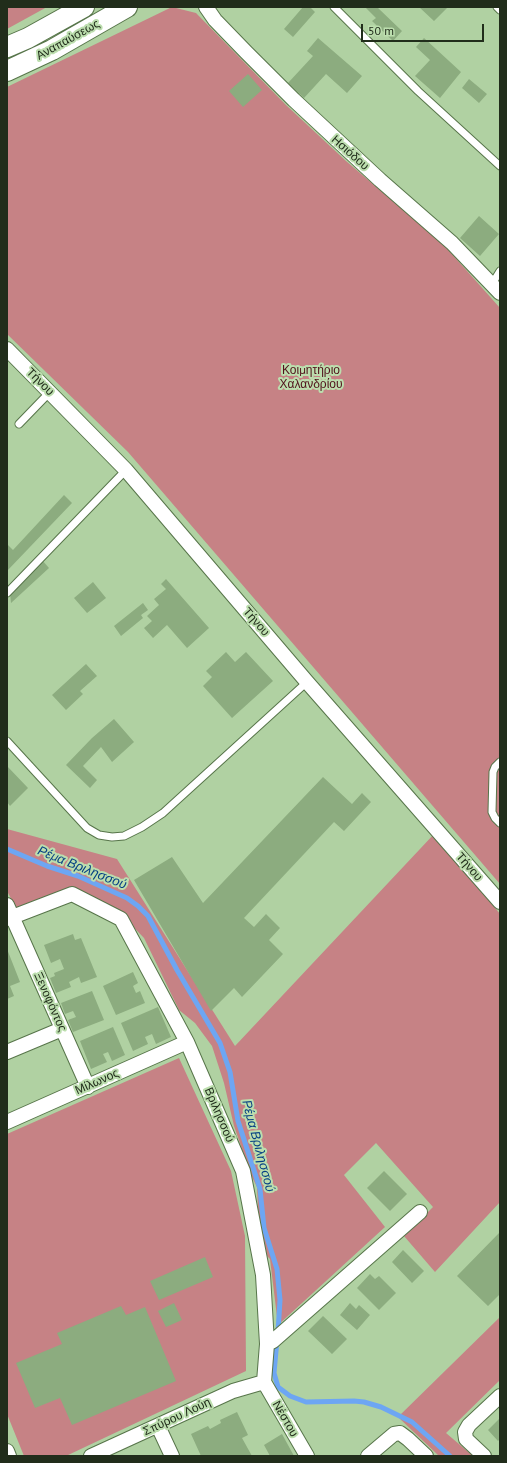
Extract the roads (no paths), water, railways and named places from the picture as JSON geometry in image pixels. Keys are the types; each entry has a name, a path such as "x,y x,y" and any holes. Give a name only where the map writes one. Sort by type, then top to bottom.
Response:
{"main road":[{"name":"Αναπαύσεως","path":"7,47 28,38 64,12 84,7"},
{"name":"Αναπαύσεως","path":"7,71 52,50 127,7"}],"street":[{"name":"Ησιόδου","path":"206,7 215,20 294,100 374,175 452,243 496,289"},
{"name":"Τήνου","path":"9,355 50,392 126,470 307,682 500,900"},
{"name":"Βριλησσού","path":"9,914 72,894 122,919 187,1042 243,1171 263,1275 270,1342 264,1382"},
{"name":"Ξενοφόντος","path":"9,914 88,1087"},
{"path":"7,1052 62,1029"},
{"name":"Μίλωνος","path":"7,1122 187,1042"},
{"path":"270,1342 420,1212"},
{"name":"Νέστου","path":"264,1382 307,1456"},
{"name":"Σπύρου Λούη","path":"91,1456 233,1391 264,1382"},
{"path":"484,1456 466,1439 465,1432 469,1425 500,1396"},
{"path":"158,1426 172,1456"},
{"path":"368,1456 394,1434 400,1433 426,1456"},
{"path":"7,1451 9,1456"}],"lane":[{"path":"334,7 418,91 500,166"},
{"path":"497,7 500,10"},
{"path":"496,289 500,271"},
{"path":"20,424 50,392"},
{"path":"7,593 126,470"},
{"path":"7,741 87,828 99,835 112,837 124,836 164,813 307,682"},
{"path":"500,762 495,767 497,779 492,812 500,823"}],"waterway":[{"name":"Ρέμα Βριλησσού","path":"7,849 47,866 78,876 127,898 138,906 148,916 177,970 220,1043 230,1072 238,1121 260,1189 264,1228 277,1269 280,1300 278,1332"},
{"name":"Ρέμα Βριλησσού","path":"277,1340 274,1373 278,1387 290,1396 306,1402 354,1401 381,1407 412,1422 450,1456"}],"park label":[{"name":"Κοιμητήριο Χαλανδρίου","path":"311,378"}]}
